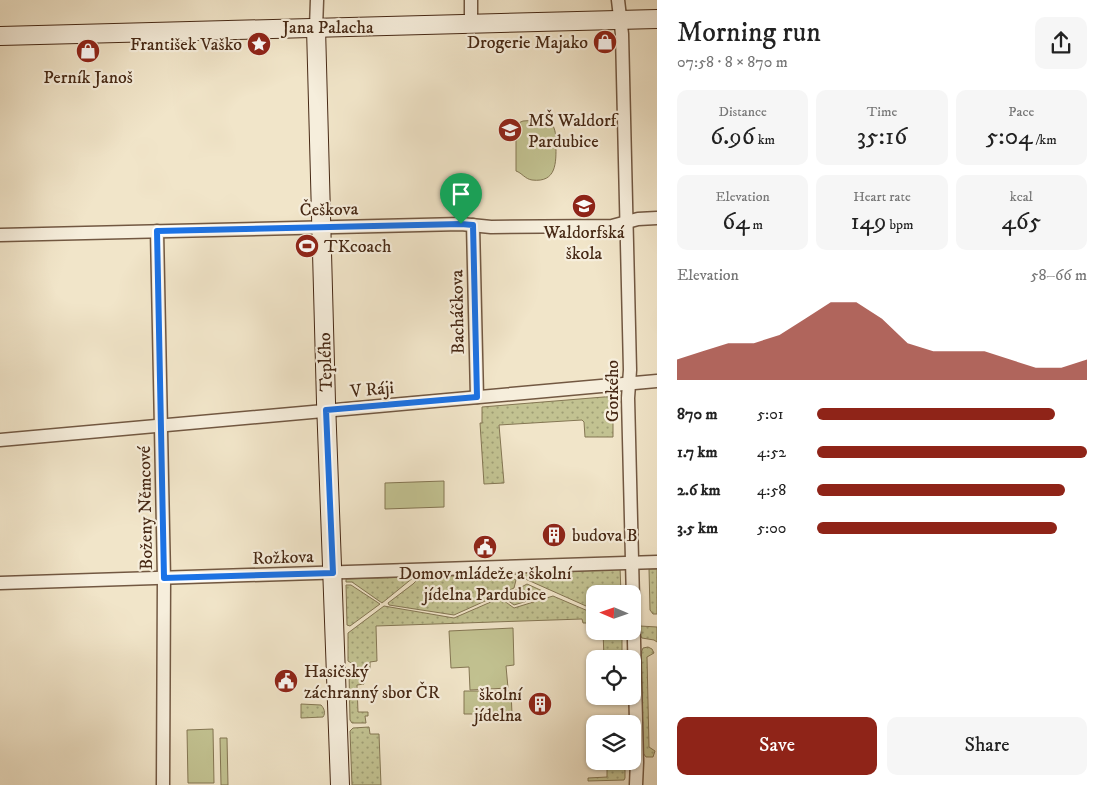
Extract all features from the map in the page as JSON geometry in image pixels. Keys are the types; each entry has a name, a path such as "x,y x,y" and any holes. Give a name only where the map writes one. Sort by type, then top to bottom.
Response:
{"main road":[{"name":"Jana Palacha","path":"0,36 657,19"},
{"name":"Teplého","path":"316,28 320,226 340,785"}],"street":[{"path":"316,28 318,0"},
{"path":"471,0 471,24"},
{"name":"Gorkého","path":"618,0 627,222 636,715"},
{"name":"Češkova","path":"0,235 320,226 461,224 612,226 638,219 657,218"},
{"name":"Bacháčkova","path":"473,225 477,397"},
{"name":"Boženy Němcové","path":"157,231 164,578 163,785"},
{"name":"V Ráji","path":"0,440 657,381"},
{"name":"Rožkova","path":"0,584 657,562"},
{"name":"Gorkého","path":"636,785 637,770"},
{"name":"Gorkého","path":"638,770 640,785"}],"green space":[{"path":"539,120 549,123 554,128 556,158 551,175 540,180 532,180 516,171 516,124 523,121"},
{"path":"616,396 617,420 613,423 613,437 585,437 584,422 582,420 499,425 504,483 484,484 480,423 482,423 482,407"},
{"path":"444,481 444,507 385,509 385,483"},
{"path":"606,567 620,567 621,585 586,585 586,606 512,573 605,570"},
{"path":"649,569 657,569 657,614 653,614 650,610"},
{"path":"486,575 488,577 511,577 516,580 514,588 454,615 389,605 388,603 420,577"},
{"path":"414,577 382,603 352,582 346,582 346,579"},
{"path":"527,584 547,593 547,595 514,605 503,597"},
{"path":"346,585 351,585 380,604 350,626 347,625"},
{"path":"553,596 586,610 586,623 583,623 582,619 376,626 377,661 370,662 370,669 366,672 348,661 348,633 384,606 454,618 500,598 514,608"},
{"path":"641,626 657,627 657,642 642,638"},
{"path":"513,628 514,665 506,666 508,688 470,690 469,667 451,668 449,631"},
{"path":"603,640 622,640 622,650 604,650"},
{"path":"648,647 654,653 647,657 649,747 655,751 653,757 646,757 643,753 641,653 643,648"},
{"path":"349,672 360,678 364,684 357,685 358,712 368,712 368,716 365,716 366,723 352,723 350,720"},
{"path":"464,691 511,691 512,714 464,714"},
{"path":"301,704 321,705 324,711 323,717 301,718"},
{"path":"369,727 370,734 379,734 381,785 352,785 350,731 353,728"},
{"path":"213,729 214,783 188,783 187,730"},
{"path":"220,738 227,738 228,785 221,785"},
{"path":"607,770 625,770 624,780 588,781 588,778 607,777"}],"place":[{"name":"Drogerie Majako","path":"605,42"},
{"name":"František Vaško","path":"259,44"},
{"name":"Perník Janoš","path":"88,51"},
{"name":"MŠ Waldorf Pardubice","path":"510,130"},
{"name":"Waldorfská škola","path":"584,206"},
{"name":"TKcoach","path":"307,246"},
{"name":"budova B","path":"554,535"},
{"name":"Domov mládeže a školní jídelna Pardubice","path":"485,547"},
{"name":"Hasičský záchranný sbor ČR","path":"286,681"},
{"name":"školní jídelna","path":"540,704"}],"route":[{"path":"461,224 473,225 477,397 326,410 333,573 164,578 157,231 461,224"}]}
